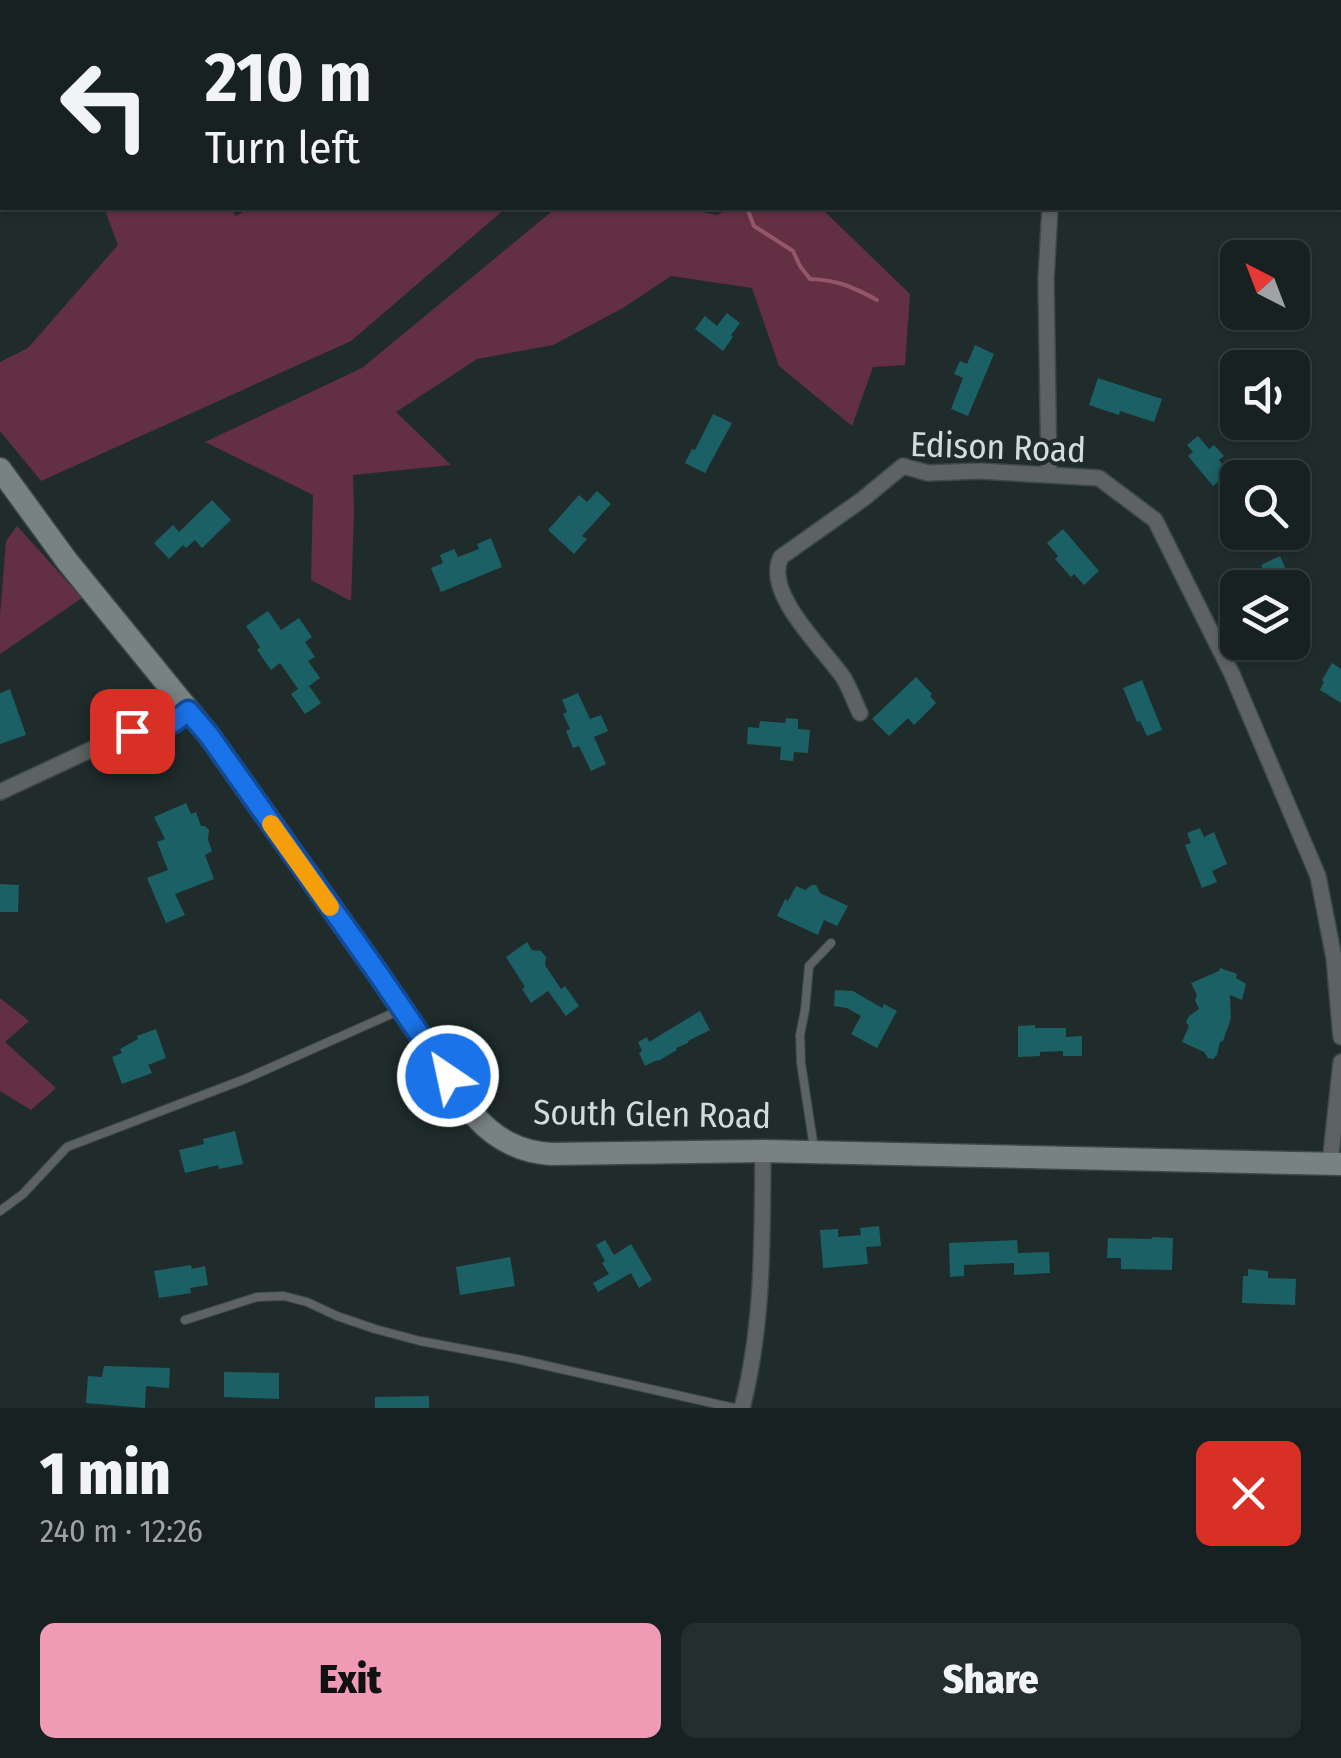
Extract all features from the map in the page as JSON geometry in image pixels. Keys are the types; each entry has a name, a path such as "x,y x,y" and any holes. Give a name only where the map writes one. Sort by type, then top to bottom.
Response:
{"main road":[{"name":"South Glen Road","path":"0,469 67,562 208,734 474,1115 498,1138 518,1148 551,1154 763,1151 1336,1164"}],"street":[{"path":"1049,475 1046,279 1050,210"},
{"name":"Edison Road","path":"860,713 844,680 790,610 778,574 781,557 904,466 928,473 980,471 1099,478 1155,520 1232,674 1318,876 1334,958 1341,1037"},
{"path":"0,792 132,731 174,722 188,711"},
{"path":"1336,1164 1341,1062"},
{"path":"742,1408 762,1285 763,1151"}],"lane":[{"path":"815,1153 800,1064 800,1034 809,966 831,943"},
{"path":"0,1211 24,1194 67,1147 245,1079 402,1009"},
{"path":"185,1320 257,1297 284,1296 375,1330 420,1342 517,1359 734,1408"}],"shaded area":[{"path":"105,210 232,210 236,216 246,210 504,210 351,341 41,481 0,431 0,362 28,348 118,245"},
{"path":"554,210 692,210 717,215 726,210 823,210 910,294 905,365 873,367 852,426 779,366 752,288 671,276 623,308 553,345 477,359 396,412 451,465 353,475 351,601 311,580 313,495 205,442 362,368"},
{"path":"17,526 82,598 0,654 6,541"},
{"path":"0,998 29,1021 5,1042 56,1088 31,1110 0,1091"}],"building":[{"path":"727,313 740,323 723,351 695,329 705,316 717,326"},
{"path":"975,345 994,354 968,416 951,409 963,378 954,374 960,361 967,364"},
{"path":"1098,378 1162,399 1154,422 1089,405"},
{"path":"713,414 732,423 705,473 685,463"},
{"path":"1198,436 1209,449 1214,445 1224,456 1219,460 1220,480 1213,486 1188,456 1193,452 1187,445"},
{"path":"597,491 611,504 582,536 587,539 574,554 548,530 579,495 587,502"},
{"path":"212,500 231,520 202,548 195,540 186,548 183,545 169,559 154,543 173,525 179,532"},
{"path":"1063,529 1099,571 1084,585 1055,559 1058,556 1047,543"},
{"path":"491,538 502,567 441,592 431,568 443,563 440,555 454,549 458,557 479,549 477,544"},
{"path":"1280,556 1286,570 1264,570 1261,565"},
{"path":"268,611 281,630 299,618 312,637 305,642 315,657 308,661 320,678 309,686 321,703 305,714 291,694 298,689 280,663 271,670 246,626"},
{"path":"1332,663 1341,669 1341,703 1320,690"},
{"path":"916,677 936,703 914,725 908,718 889,736 872,719"},
{"path":"1142,680 1162,730 1147,736 1123,688"},
{"path":"10,689 26,735 0,744 0,693"},
{"path":"578,693 590,719 601,715 608,731 594,737 606,764 591,771 579,746 573,748 563,714 567,712 562,700"},
{"path":"786,718 798,719 798,729 810,730 808,753 794,752 793,761 780,760 781,747 747,744 748,727 759,728 760,721 785,723"},
{"path":"186,803 191,814 196,812 201,826 209,830 212,851 205,855 214,879 175,894 185,915 166,923 147,878 168,870 157,842 165,839 154,817"},
{"path":"1200,828 1204,837 1214,832 1227,864 1212,871 1217,882 1202,888 1185,845 1191,843 1187,833"},
{"path":"0,884 19,885 18,912 0,912"},
{"path":"812,885 848,906 837,926 824,920 818,935 777,916 796,886 805,890"},
{"path":"527,942 532,950 541,951 546,957 545,965 561,989 565,986 579,1006 566,1016 548,991 531,1003 522,989 525,987 506,957"},
{"path":"1220,968 1237,974 1236,978 1246,984 1242,1000 1230,995 1231,1018 1213,1059 1182,1042 1189,1016 1199,1009 1191,983"},
{"path":"835,990 853,991 882,1008 884,1004 897,1011 877,1048 851,1034 861,1016 834,1006"},
{"path":"700,1011 710,1030 645,1066 638,1042 647,1037 649,1042"},
{"path":"1018,1026 1066,1028 1066,1037 1082,1036 1082,1056 1063,1056 1063,1051 1018,1057"},
{"path":"156,1029 166,1058 148,1065 152,1073 122,1084 112,1057 122,1053 120,1049 137,1036"},
{"path":"235,1131 243,1164 185,1173 179,1150"},
{"path":"879,1226 881,1246 866,1247 868,1264 823,1268 820,1230 838,1229 838,1237 861,1235 860,1228"},
{"path":"1108,1238 1173,1238 1172,1270 1121,1269 1121,1258 1107,1258"},
{"path":"605,1240 614,1255 631,1244 652,1280 639,1288 631,1273 598,1292 593,1283 609,1274 596,1245"},
{"path":"1017,1240 1018,1253 1049,1252 1050,1273 1014,1275 1014,1263 964,1265 964,1276 950,1277 949,1243"},
{"path":"510,1257 515,1286 460,1295 456,1267"},
{"path":"191,1265 192,1269 205,1266 208,1285 190,1288 191,1293 159,1298 154,1271"},
{"path":"1248,1269 1268,1271 1268,1278 1296,1279 1295,1305 1242,1303 1243,1276 1248,1276"},
{"path":"104,1366 170,1368 169,1388 146,1386 145,1408 86,1403 88,1376 102,1377"},
{"path":"224,1372 279,1373 279,1399 224,1397"},
{"path":"429,1396 429,1408 375,1408 375,1397"}],"waterway":[{"path":"748,210 754,226 793,251 810,279 845,285 877,300"}],"slow traffic":[{"path":"271,824 330,907"}],"route":[{"path":"132,731 174,722 188,711 448,1076"}]}
